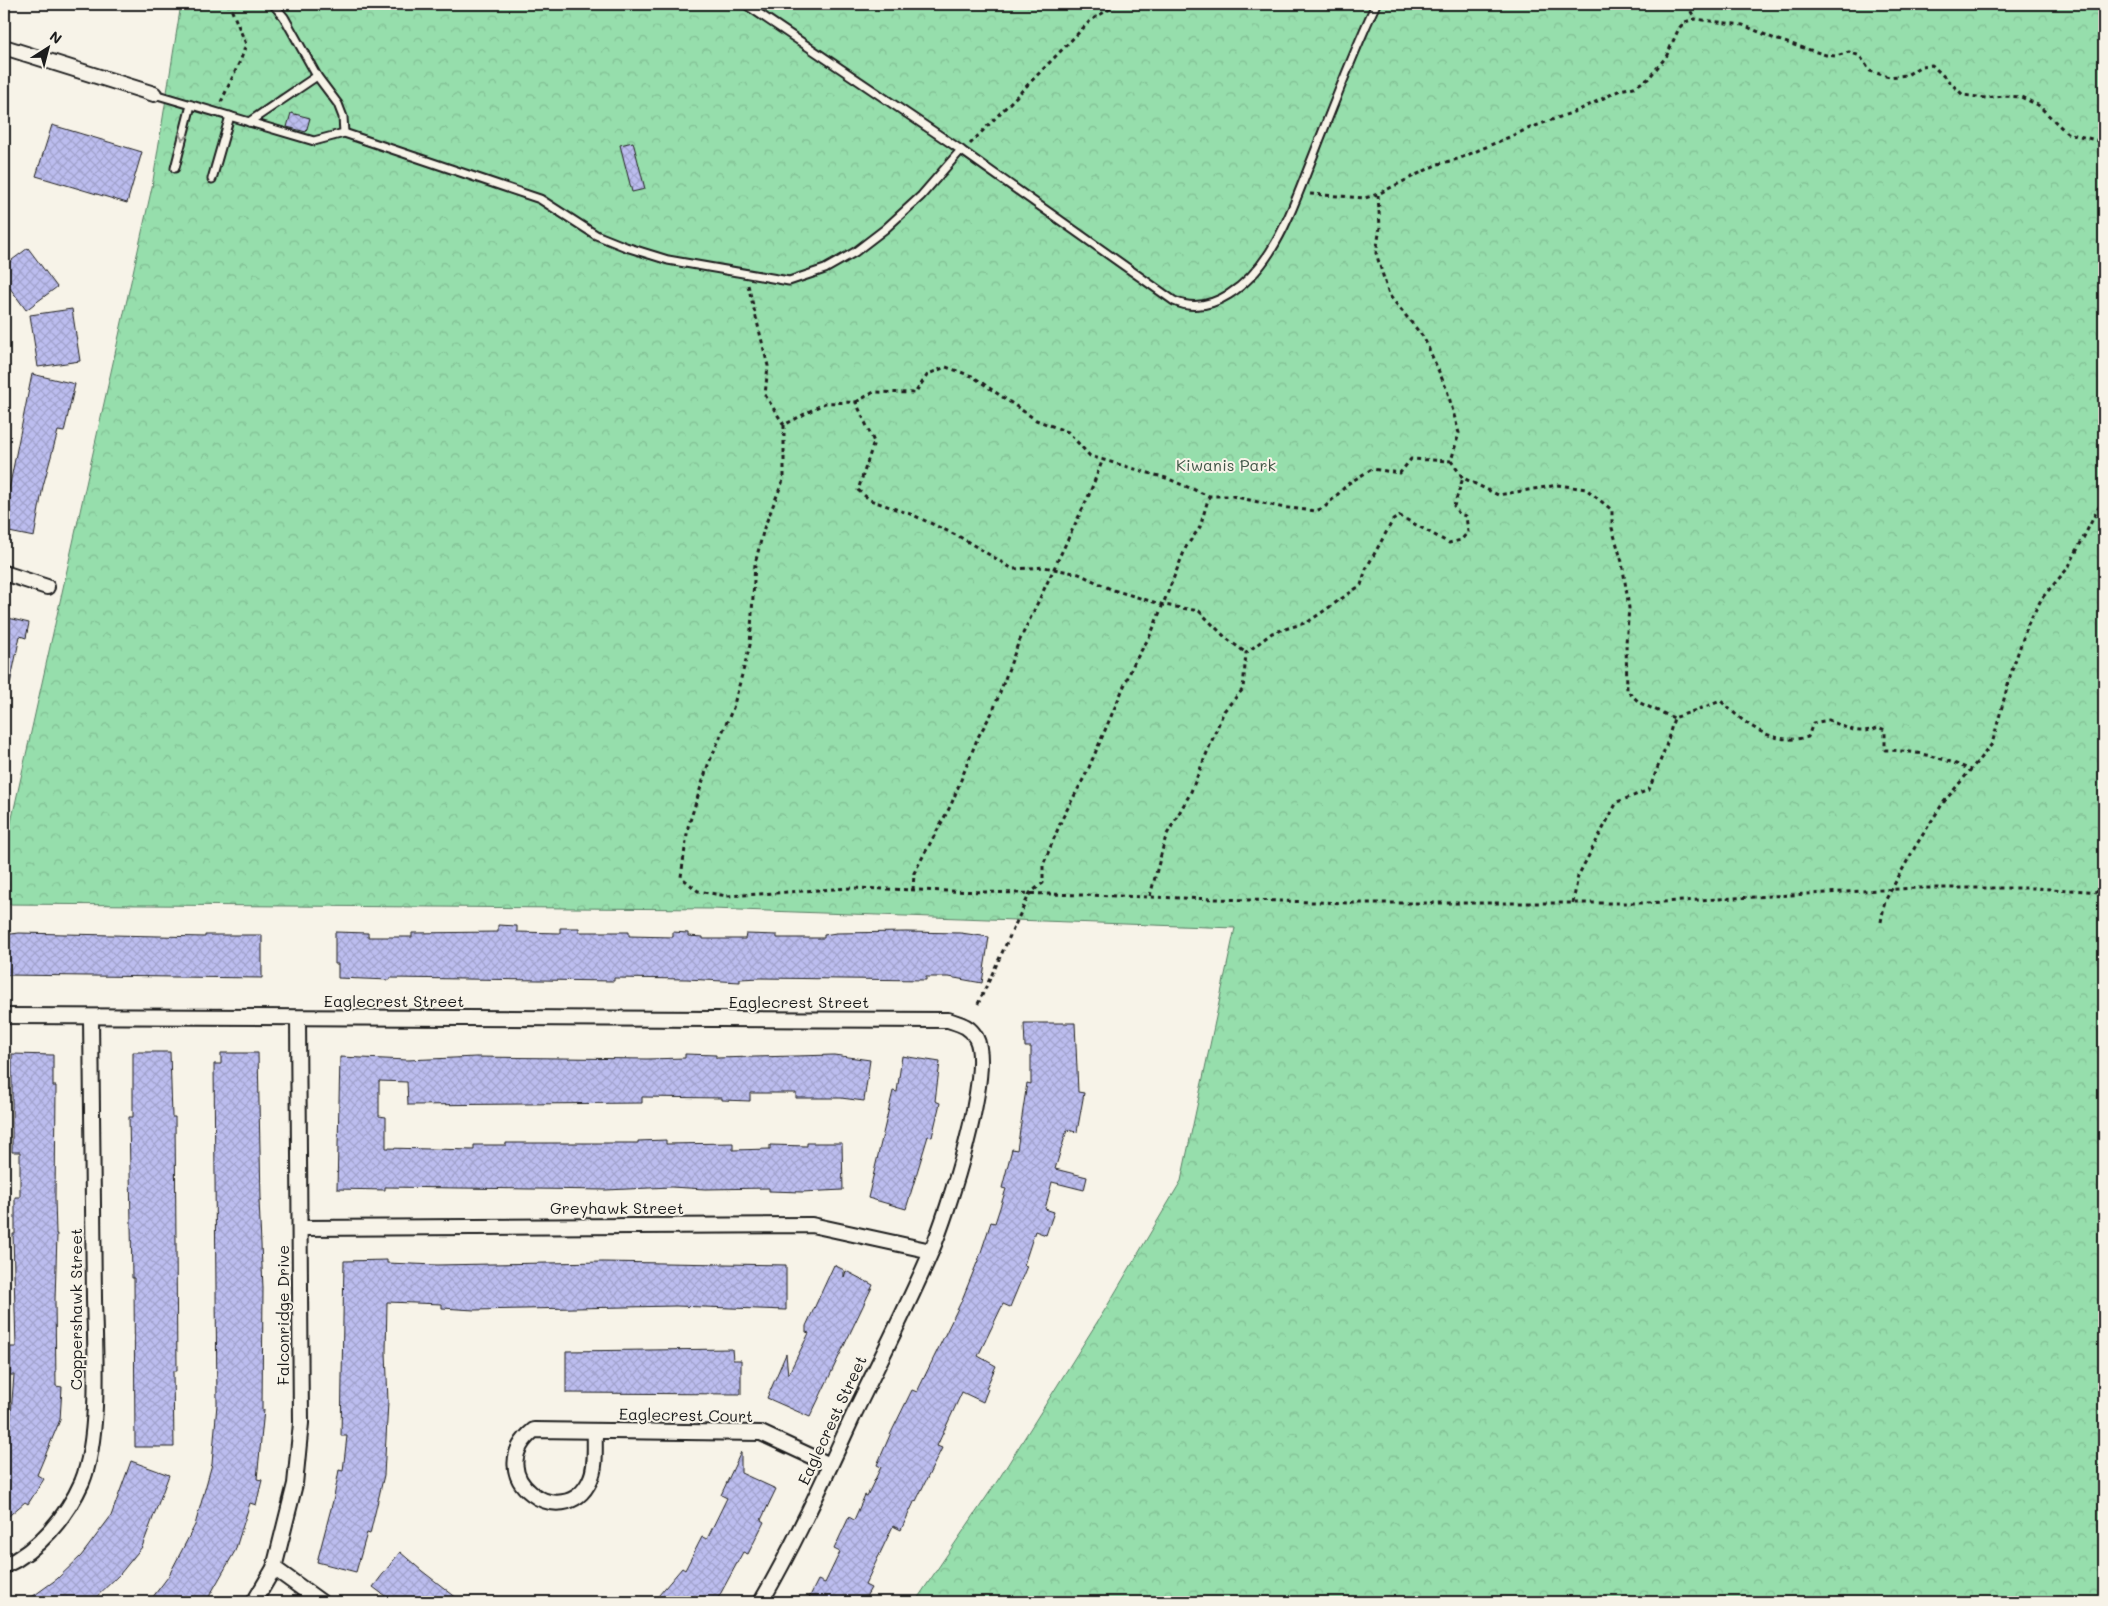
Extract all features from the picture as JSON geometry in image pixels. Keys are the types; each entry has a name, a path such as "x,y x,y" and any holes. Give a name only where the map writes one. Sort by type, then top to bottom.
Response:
{"street":[{"path":"4,47 154,94"},
{"path":"4,574 47,587"},
{"name":"Eaglecrest Street","path":"4,1016 91,1018 948,1020 968,1027 976,1038 982,1064 977,1098 962,1159 932,1251 797,1535 761,1602"},
{"name":"Coppershawk Street","path":"4,1566 17,1560 45,1536 68,1507 82,1481 91,1448 95,1372 91,1018"},
{"name":"Falconridge Drive","path":"254,1602 274,1568 295,1484 301,1422 298,1018"},
{"name":"Greyhawk Street","path":"300,1228 812,1226 932,1251"},
{"name":"Eaglecrest Court","path":"595,1431 593,1471 584,1490 566,1501 555,1503 534,1497 519,1481 516,1464 519,1447 525,1437 534,1430 595,1431 761,1434 830,1465"},
{"path":"274,1568 321,1602"}],"lane":[{"path":"273,4 284,17 317,76 338,104 343,117 344,133"},
{"path":"745,4 961,150 1174,301 1192,306 1208,305 1229,295 1246,280 1269,254 1297,195 1376,4"},
{"path":"249,122 317,76"},
{"path":"154,94 314,142 344,133 540,199 596,235 626,247 668,260 790,281 809,276 840,260 885,229 921,196 961,150"},
{"path":"175,168 191,105"},
{"path":"212,179 230,116"}],"path":[{"path":"217,112 242,59 246,44 229,4"},
{"path":"961,150 976,139 1091,20 1118,4"},
{"path":"1686,4 1695,19"},
{"path":"1297,195 1365,198 1378,194 1438,164 1458,159 1641,83 1648,79 1666,57 1680,28 1685,22 1695,19 1743,25 1775,39 1826,55 1836,56 1849,52 1860,56 1870,71 1889,77 1907,74 1921,66 1932,65 1963,95 1986,98 2003,96 2021,97 2038,105 2067,133 2104,142"},
{"path":"1378,194 1380,227 1376,253 1389,295 1424,338 1447,390 1459,433 1452,461 1464,478 1498,495 1558,485 1586,488 1612,510 1612,528 1622,562 1629,608 1626,643 1626,691 1640,703 1674,718 1721,701 1752,728 1792,741 1808,737 1813,724 1829,720 1846,728 1868,732 1878,727 1885,730 1884,750 1932,754 1971,770"},
{"path":"746,274 768,366 765,395 784,425 784,478 764,528 754,564 750,645 733,708 708,765 688,827 681,877 698,891 727,896 851,888 1348,902 1573,903 1645,903 1890,890 2034,888 2104,892"},
{"path":"784,425 825,403 856,402 874,392 915,393 928,374 946,366 972,376 1036,420 1068,432 1090,456 1166,478 1209,496 1232,496 1280,507 1316,511 1324,507 1349,483 1372,469 1400,473 1411,459 1452,461"},
{"path":"856,402 874,442 858,490 870,500 913,515 960,537 1013,569 1044,567 1079,574 1113,590 1164,605 1199,611 1226,638 1246,653"},
{"path":"913,890 914,873 951,805 978,737 993,710 1018,644 1055,569 1103,459"},
{"path":"1150,896 1166,836 1190,794 1224,711 1243,689 1246,653 1272,634 1308,622 1361,585 1366,569 1393,520 1400,516 1449,543 1461,540 1468,532 1466,516 1459,514 1454,506 1464,478"},
{"path":"978,1004 1030,893 1043,883 1043,865 1062,818 1087,772 1134,664 1151,634 1186,547 1200,527 1209,496"},
{"path":"1881,922 1885,901 1890,890 1944,803 1992,744 2011,673 2028,624 2042,598 2068,568 2104,496"},
{"path":"1573,903 1578,876 1617,802 1648,790 1666,746 1674,718"}],"green space":[{"name":"Kiwanis Park","path":"181,4 2104,4 2104,1602 915,1602 1000,1477 1106,1308 1181,1181 1235,928 712,909 4,904 4,854 152,187"}],"building":[{"path":"291,113 310,118 306,132 287,127"},
{"path":"52,125 142,152 127,203 36,176"},
{"path":"633,142 645,189 632,192 620,145"},
{"path":"28,248 57,287 26,310 4,280 4,266"},
{"path":"72,309 80,361 38,367 30,315"},
{"path":"32,374 75,384 64,432 58,431 43,486 34,537 4,531 4,514"},
{"path":"4,617 29,623 26,638 20,636 10,684 4,683"},
{"path":"498,925 517,926 517,932 560,933 560,928 579,928 579,932 629,932 629,936 673,937 673,932 688,933 688,936 703,937 703,939 745,939 746,934 777,935 777,938 824,938 824,935 836,933 906,932 961,933 989,937 982,983 949,977 926,977 926,980 761,978 740,979 740,982 614,978 614,981 338,978 338,964 335,964 335,932 368,933 368,937 412,937 412,933 498,932"},
{"path":"19,933 205,937 205,935 262,935 262,978 4,975 4,935"},
{"path":"1024,1023 1075,1023 1078,1092 1084,1093 1077,1132 1067,1130 1055,1169 1087,1177 1084,1190 1052,1182 1045,1209 1054,1212 1046,1235 1035,1231 1024,1265 1027,1266 1010,1307 1003,1304 978,1356 996,1366 986,1388 988,1389 983,1402 962,1392 937,1446 942,1448 901,1530 893,1526 865,1585 871,1588 863,1602 817,1602 809,1598 818,1580 825,1583 840,1552 834,1549 849,1517 854,1520 865,1495 867,1496 881,1467 877,1465 890,1435 912,1390 917,1392 961,1302 991,1222 995,1223 1006,1189 1002,1188 1012,1149 1017,1150 1027,1083 1031,1084 1031,1047 1025,1047"},
{"path":"133,1052 170,1052 172,1117 175,1117 177,1371 173,1371 174,1447 135,1447 134,1278 132,1278 129,1117 133,1117"},
{"path":"221,1053 258,1053 261,1200 259,1200 263,1288 262,1410 264,1410 257,1479 262,1480 256,1505 250,1503 235,1551 206,1602 149,1602 168,1577 195,1525 212,1464 217,1404 214,1064 221,1064"},
{"path":"12,1054 53,1055 53,1086 56,1086 56,1386 62,1387 60,1420 37,1475 44,1479 28,1504 25,1502 4,1520 4,1440 10,1425 14,1375 10,1375 10,1347 16,1347 13,1234 15,1234 15,1197 20,1197 20,1152 12,1152"},
{"path":"685,1054 716,1055 716,1058 834,1055 870,1060 864,1101 841,1098 796,1098 796,1093 750,1093 750,1101 722,1100 722,1098 642,1097 642,1103 408,1105 407,1082 379,1081 379,1116 386,1117 386,1148 474,1150 474,1145 506,1145 506,1143 638,1143 638,1141 666,1140 666,1144 733,1143 733,1150 770,1149 770,1145 807,1146 807,1143 842,1143 843,1190 802,1192 769,1191 769,1188 705,1189 671,1187 606,1190 385,1187 385,1190 337,1189 340,1057 407,1060 476,1057 647,1059 685,1058"},
{"path":"902,1056 940,1062 935,1101 940,1103 932,1137 928,1136 906,1209 868,1198 893,1091 897,1092"},
{"path":"387,1260 387,1263 437,1265 603,1262 786,1265 786,1310 676,1306 474,1310 442,1308 442,1304 387,1302 388,1402 384,1475 370,1534 367,1533 356,1572 317,1562 339,1470 343,1471 347,1436 341,1436 344,1261"},
{"path":"834,1265 844,1270 844,1277 846,1271 873,1285 810,1417 767,1398 786,1354 788,1375 809,1333 806,1332 806,1326"},
{"path":"732,1349 733,1360 741,1360 741,1394 566,1393 566,1351"},
{"path":"741,1452 741,1473 776,1489 761,1520 764,1522 748,1554 743,1552 716,1602 653,1602 682,1568 685,1570 702,1537 707,1539 727,1498 721,1495"},
{"path":"131,1461 169,1475 142,1547 120,1574 91,1602 25,1602 57,1579 81,1556 111,1516"},
{"path":"400,1552 462,1602 393,1602 373,1587"}]}
